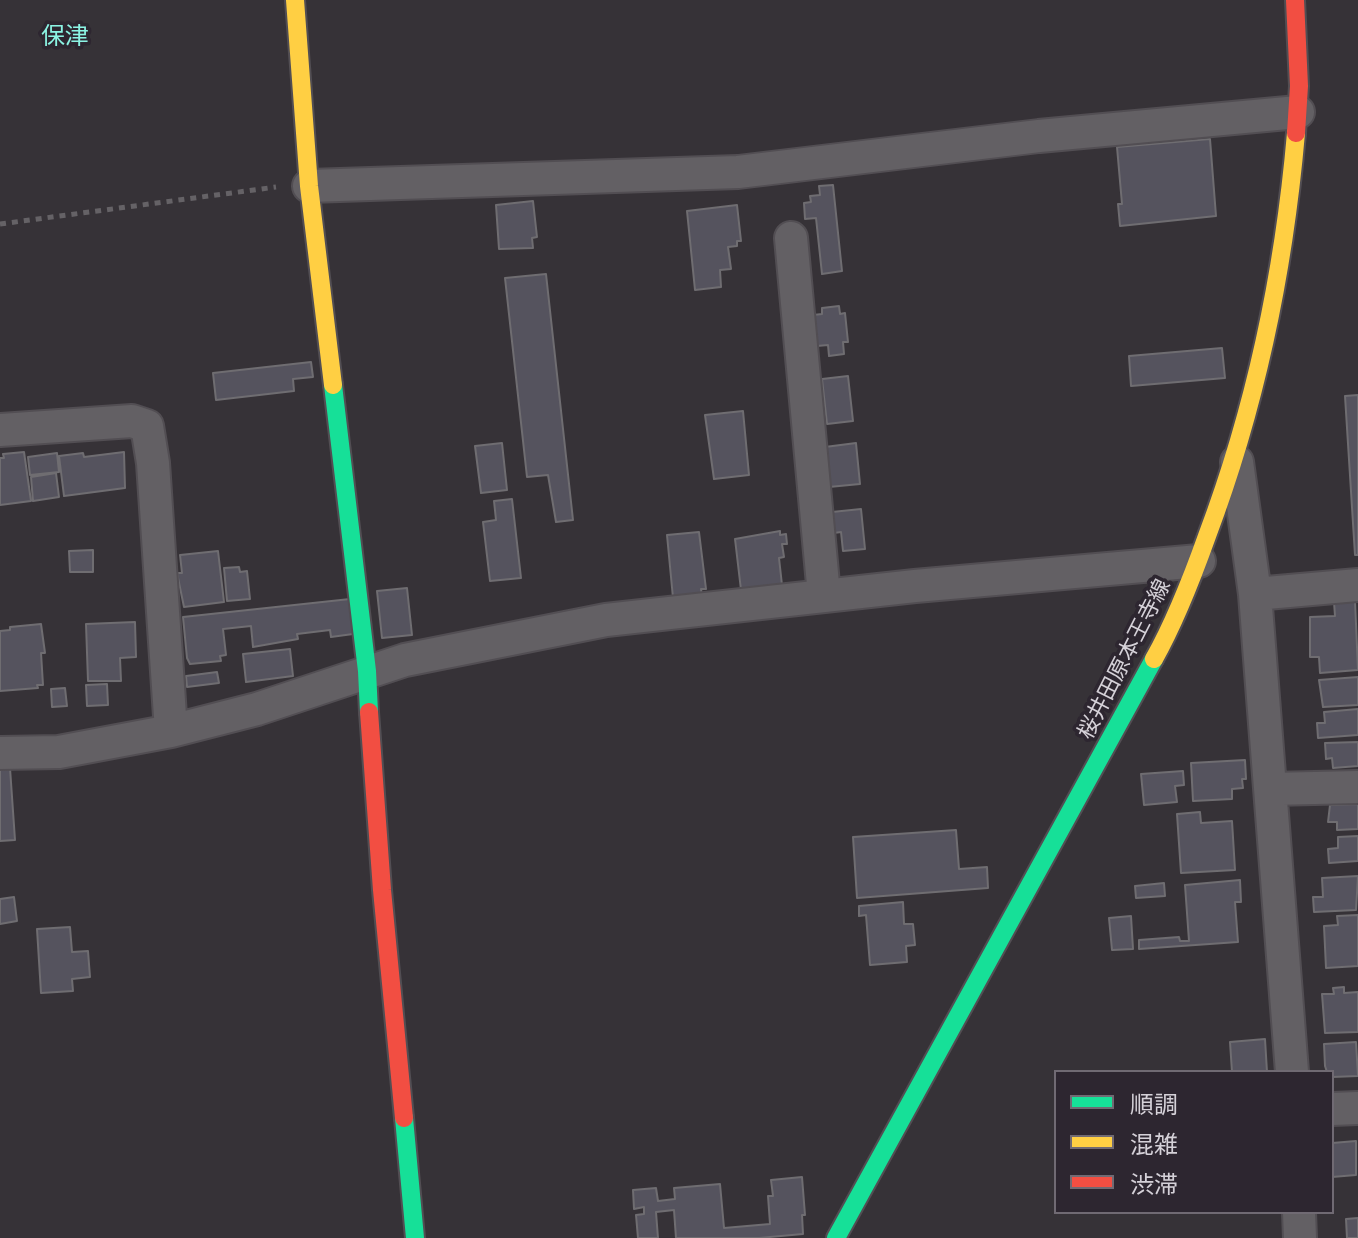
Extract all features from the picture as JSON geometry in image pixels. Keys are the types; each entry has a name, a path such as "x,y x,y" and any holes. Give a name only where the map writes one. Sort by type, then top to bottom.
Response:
{"main road":[{"path":"295,0 309,186 367,671 382,841 382,890 415,1238"},
{"name":"桜井田原本王寺線","path":"836,1238 1170,630 1199,561 1236,455 1260,366 1286,226 1298,112 1295,0"}],"street":[{"path":"309,186 738,172 1039,136 1298,112"},
{"path":"791,238 824,595"},
{"path":"0,430 132,421 147,426 153,463 171,731"},
{"path":"1236,455 1255,594 1292,1070"},
{"path":"0,753 59,752 171,731 257,709 405,660 606,620 709,611 824,595 1199,561"},
{"path":"1255,594 1358,585"},
{"path":"1271,789 1358,787"},
{"path":"1334,1109 1358,1108"},
{"path":"1299,1214 1300,1238"}],"path":[{"path":"0,224 290,185 309,186"}],"building":[{"path":"1210,139 1216,216 1120,226 1118,204 1122,204 1117,147"},
{"path":"833,185 842,271 822,274 816,218 805,219 804,203 811,202 810,196 820,195 819,186"},
{"path":"533,201 537,237 532,238 533,248 499,249 496,205"},
{"path":"737,205 741,241 737,241 737,246 728,247 731,269 720,270 721,287 695,290 687,211"},
{"path":"546,274 573,520 556,522 548,475 527,477 505,278"},
{"path":"839,306 840,314 845,313 848,342 843,342 844,354 829,356 828,345 817,346 813,315 822,314 822,308"},
{"path":"1222,348 1225,378 1131,386 1129,356"},
{"path":"311,362 313,377 293,379 294,391 216,400 213,373"},
{"path":"848,376 853,421 827,424 822,379"},
{"path":"1358,395 1358,555 1355,555 1345,396"},
{"path":"743,411 749,475 714,479 705,415"},
{"path":"502,443 507,490 481,493 475,446"},
{"path":"856,443 860,484 829,487 825,447"},
{"path":"24,452 31,501 0,505 0,458 4,458 3,454"},
{"path":"124,452 125,488 64,496 59,456 83,453 84,457"},
{"path":"57,453 59,472 30,475 28,457"},
{"path":"56,473 59,497 33,501 31,477"},
{"path":"512,499 521,578 490,581 483,522 496,520 494,501"},
{"path":"861,509 865,549 843,551 841,532 834,533 832,512"},
{"path":"780,531 780,535 786,534 787,544 782,544 784,557 779,558 782,585 741,590 735,539"},
{"path":"699,532 706,589 701,589 702,595 673,598 667,535"},
{"path":"93,550 93,572 70,572 69,551"},
{"path":"218,551 224,602 184,607 177,573 182,573 180,555"},
{"path":"239,567 240,572 247,571 250,599 227,601 224,568"},
{"path":"407,588 412,635 382,638 377,591"},
{"path":"350,599 353,634 331,637 330,630 297,634 298,639 253,647 251,626 223,629 226,655 220,656 221,661 190,664 187,658 183,617"},
{"path":"1355,601 1358,670 1320,673 1319,657 1310,657 1310,617 1335,616 1334,602"},
{"path":"135,622 136,657 120,658 121,681 88,681 86,624"},
{"path":"41,624 45,653 41,653 43,685 0,691 0,631"},
{"path":"290,649 293,676 246,682 243,654"},
{"path":"217,672 219,683 187,687 186,676"},
{"path":"1358,677 1358,705 1323,707 1319,680"},
{"path":"107,684 108,705 87,706 86,685"},
{"path":"65,688 67,706 52,707 51,689"},
{"path":"1358,709 1358,735 1318,738 1317,723 1325,723 1324,712"},
{"path":"1358,742 1358,766 1333,768 1332,758 1326,759 1325,743"},
{"path":"1245,760 1243,788 1232,789 1232,799 1193,801 1191,763"},
{"path":"0,768 10,768 15,840 0,841"},
{"path":"1183,771 1184,785 1175,786 1177,802 1144,805 1141,774"},
{"path":"1358,804 1358,829 1337,830 1337,822 1328,822 1330,805"},
{"path":"1200,812 1201,823 1232,821 1235,870 1181,873 1177,814"},
{"path":"956,830 959,869 987,867 988,888 857,898 853,837"},
{"path":"1358,836 1358,861 1329,863 1328,849 1338,848 1338,837"},
{"path":"1358,876 1356,910 1314,912 1313,897 1323,897 1322,878"},
{"path":"1240,880 1241,902 1235,902 1238,942 1139,949 1139,940 1179,937 1180,941 1189,941 1185,885"},
{"path":"1164,883 1165,896 1136,898 1135,886"},
{"path":"14,897 17,921 0,924 0,899"},
{"path":"903,902 904,924 913,924 915,945 906,946 907,962 870,965 866,915 859,916 859,906"},
{"path":"1358,915 1358,966 1326,968 1324,926 1338,925 1337,916"},
{"path":"1131,916 1133,949 1112,950 1109,918"},
{"path":"70,927 72,952 88,951 90,977 72,979 73,991 41,993 37,929"},
{"path":"1344,987 1344,993 1358,992 1358,1032 1325,1033 1322,994 1334,994 1333,988"},
{"path":"1265,1039 1267,1070 1232,1070 1230,1042"},
{"path":"1356,1042 1358,1076 1334,1077 1334,1070 1326,1070 1324,1044"},
{"path":"1356,1141 1356,1175 1334,1177 1334,1143"},
{"path":"802,1177 803,1234 759,1238 676,1238 674,1210 656,1212 658,1238 638,1238 636,1215 644,1214 644,1207 634,1209 633,1190 656,1188 658,1201 675,1199 674,1188 720,1184 724,1228 770,1224 768,1196 773,1196 771,1180"},
{"path":"1358,1218 1358,1238 1347,1238 1346,1219"}],"traffic: fast":[{"path":"333,385 367,671 369,712"},
{"path":"836,1238 1154,659"},
{"path":"404,1118 415,1238"}],"traffic: slow":[{"path":"295,0 309,186 333,385"},
{"path":"1154,659 1201,552 1254,388 1284,236 1296,133"}],"traffic: jam":[{"path":"1295,0 1299,86 1296,133"},
{"path":"369,712 404,1118"}],"district":[{"name":"保津","path":"65,36"}]}
